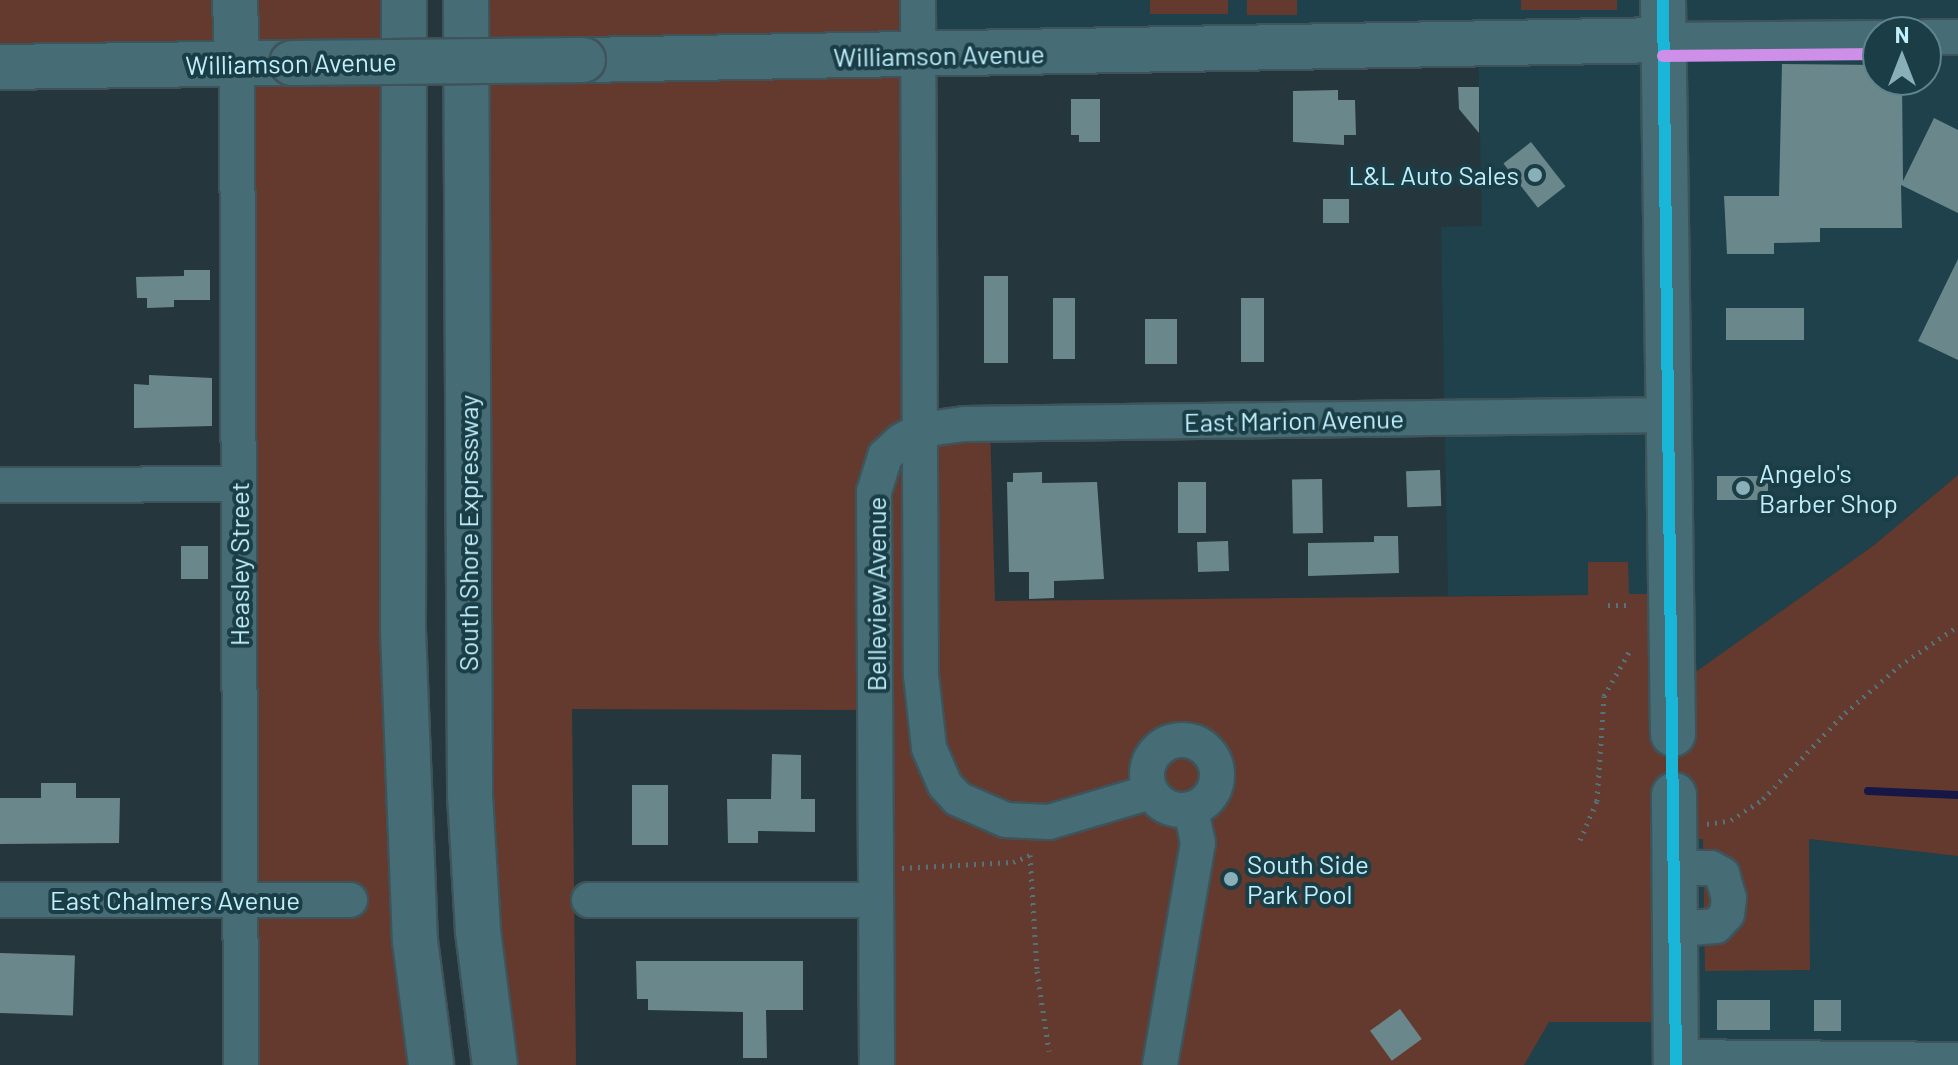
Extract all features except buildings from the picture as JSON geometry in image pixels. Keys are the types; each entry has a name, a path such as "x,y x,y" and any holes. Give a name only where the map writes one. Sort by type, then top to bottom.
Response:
{"main road":[{"path":"235,0 237,63"},
{"path":"404,0 403,630 414,928 431,1065"},
{"name":"South Shore Expressway","path":"466,0 470,795 478,931 495,1065"},
{"path":"1663,20 1673,734"},
{"name":"Williamson Avenue","path":"0,67 918,55 1663,20"},
{"path":"1674,810 1676,1061"}],"street":[{"path":"918,0 921,675 935,767 958,799 980,813 1006,820 1049,822 1150,792"},
{"name":"Williamson Avenue","path":"1663,20 1862,37"},
{"name":"Heasley Street","path":"237,63 241,1065"},
{"name":"East Marion Avenue","path":"921,430 965,424 1668,415"},
{"name":"Belleview Avenue","path":"877,1065 874,492 885,456 921,430"},
{"path":"0,485 238,484"},
{"path":"1179,739 1202,745 1218,775 1210,797 1191,809 1168,807 1150,792 1146,769 1157,748 1179,739"},
{"path":"1160,1065 1198,843 1191,809"},
{"name":"East Chalmers Avenue","path":"0,900 350,900"},
{"path":"589,900 876,900"},
{"path":"1676,1061 1958,1060"}],"path":[{"path":"1608,605 1629,605"},
{"path":"1674,810 1731,820 1763,799 1845,713 1899,666 1958,626"},
{"path":"1580,840 1597,801 1604,696 1629,652"},
{"path":"893,868 1013,862 1030,855 1047,836 1049,822"},
{"path":"1030,855 1037,971 1049,1051"}],"shaded area":[{"path":"0,0 404,0 431,1065 241,1065 237,64 0,67"},
{"path":"466,0 918,0 921,429 990,424 995,601 1588,595 1588,562 1628,562 1629,594 1671,594 1673,688 1873,546 1958,475 1958,856 1809,839 1810,970 1705,971 1703,839 1674,839 1676,1022 1549,1022 1524,1065 877,1065 876,710 572,709 576,1065 495,1065"},
{"path":"918,0 1958,0 1958,475 1873,546 1672,689 1671,594 1448,596 1441,227 1482,226 1478,44 918,55"},
{"path":"1150,0 1228,0 1228,14 1150,14"},
{"path":"1247,0 1297,0 1297,15 1247,15"},
{"path":"1521,0 1617,0 1617,10 1521,10"},
{"path":"1623,832 1808,839 1958,856 1958,1065 1476,1065"}],"waterway":[{"path":"1868,791 1958,795"}],"transit line":[{"path":"1663,0 1676,1065"},
{"path":"1663,56 1862,54"}],"place":[{"name":"L&L Auto Sales","path":"1535,175"},
{"name":"Angelo's Barber Shop","path":"1743,488"},
{"name":"South Side Park Pool","path":"1231,879"}]}
